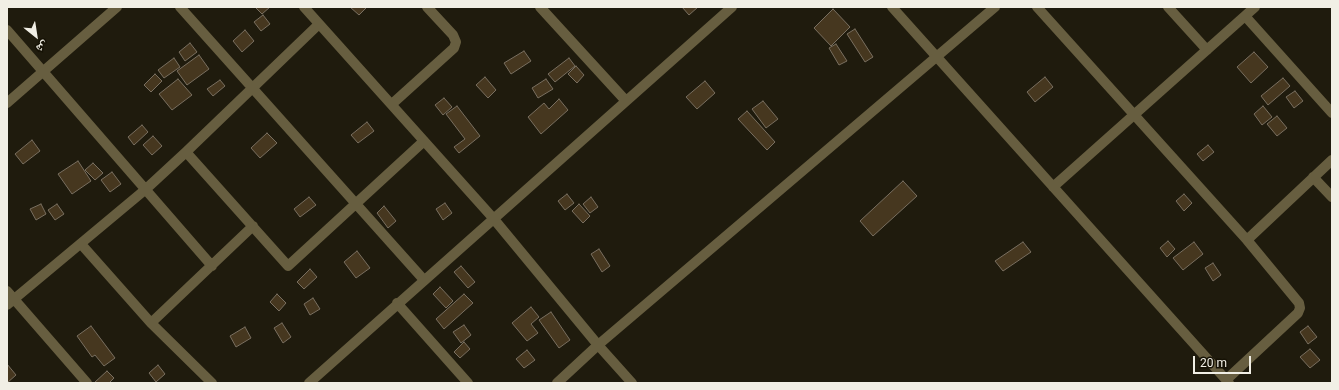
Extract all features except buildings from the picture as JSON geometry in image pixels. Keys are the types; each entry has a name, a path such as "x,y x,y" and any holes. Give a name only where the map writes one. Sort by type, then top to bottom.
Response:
{"street":[{"path":"7,102 116,7"},
{"path":"180,7 424,280"},
{"path":"304,7 493,218 632,383"},
{"path":"392,104 454,48 456,42 454,35 428,7"},
{"path":"540,7 626,101"},
{"path":"309,383 732,7"},
{"path":"892,7 1227,381 1298,313 1300,308 1299,303 1247,240 1037,7"},
{"path":"557,383 598,344 937,58 995,7"},
{"path":"1168,7 1207,50"},
{"path":"1053,187 1255,7"},
{"path":"1244,16 1332,113"},
{"path":"87,383 9,298 81,244 146,189 319,24"},
{"path":"7,30 212,266"},
{"path":"186,152 288,266 424,141"},
{"path":"1247,240 1332,160"},
{"path":"1313,177 1332,197"},
{"path":"151,323 253,226"},
{"path":"81,244 151,323 212,383"},
{"path":"397,304 468,383"}]}
